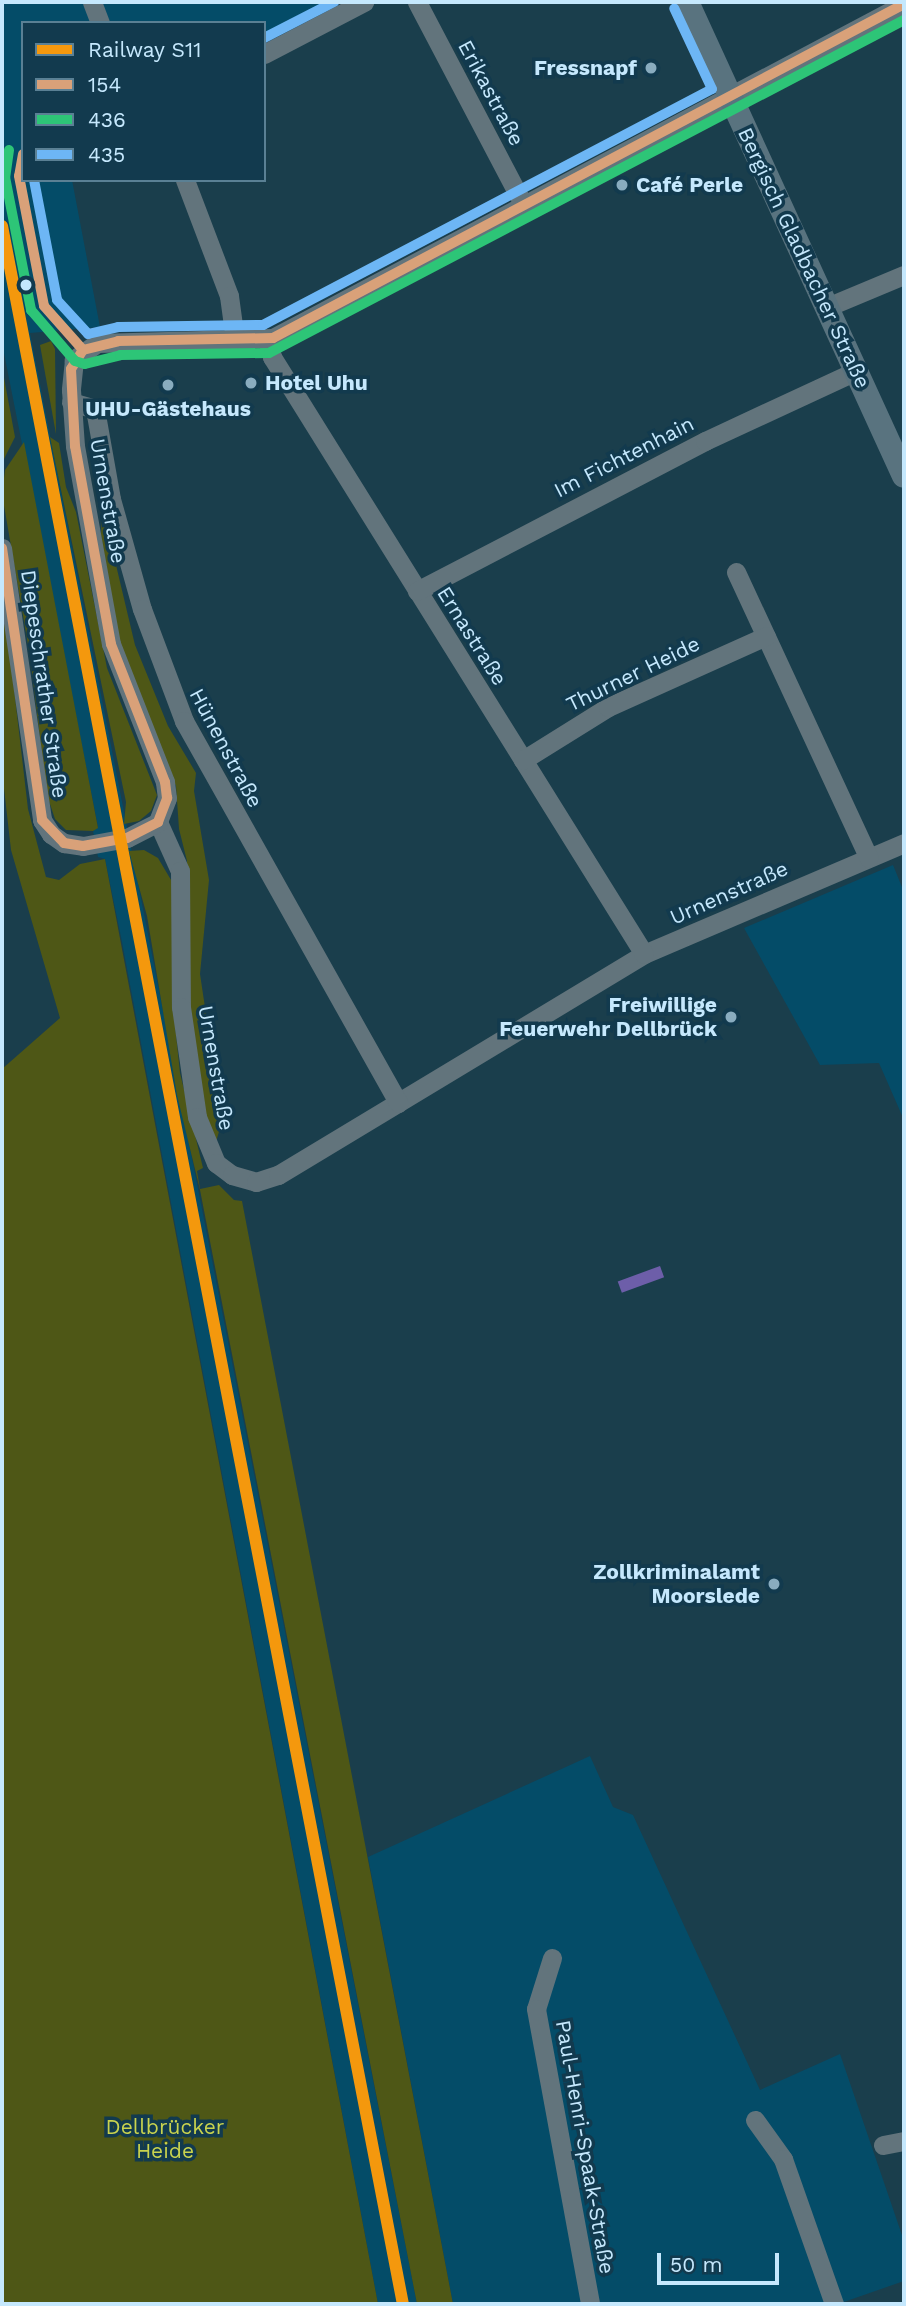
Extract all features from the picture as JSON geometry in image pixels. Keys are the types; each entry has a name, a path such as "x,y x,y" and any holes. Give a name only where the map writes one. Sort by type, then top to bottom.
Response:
{"main road":[{"name":"Bergisch Gladbacher Straße","path":"687,2 904,476"}],"street":[{"path":"92,2 99,21"},
{"path":"266,53 364,2"},
{"name":"Erikastraße","path":"417,2 524,206"},
{"path":"186,182 229,296 235,340 267,339 904,4"},
{"path":"827,307 904,275"},
{"name":"Ernastraße","path":"267,339 272,357 644,954"},
{"name":"Urnenstraße","path":"235,340 118,341 83,349 71,369 71,402 111,644 165,782 167,798 158,822 180,871 185,1047 197,1117 216,1163 244,1180 267,1180 644,954 904,843"},
{"name":"Im Fichtenhain","path":"417,591 705,441 856,371"},
{"name":"Hünenstraße","path":"71,402 94,409 111,499 142,609 184,721 398,1103"},
{"name":"Diepeschrather Straße","path":"2,548 42,820 51,834 83,846 127,838 158,822"},
{"path":"736,572 869,858"},
{"name":"Thurner Heide","path":"523,760 608,707 766,636"},
{"name":"Paul-Henri-Spaak-Straße","path":"552,1958 536,2009 590,2304"},
{"path":"754,2120 783,2159 834,2304"},
{"path":"883,2145 904,2141"}],"shaded area":[{"path":"2,2 85,2 92,21 21,21 21,182 72,182 100,327 30,333 417,2304 378,2304 122,942 105,859 98,857 93,831 98,827 2,343"},
{"path":"102,2 337,2 266,38 266,21 109,21"},
{"path":"893,865 904,892 904,1120 879,1063 820,1065 744,928"},
{"path":"660,1266 664,1277 622,1293 618,1281"},
{"path":"590,1756 613,1807 633,1815 760,2090 840,2054 904,2241 904,2281 838,2304 453,2304 368,1857"}],"green space":[{"path":"51,341 55,349 56,434 40,345"},
{"path":"2,367 15,437 4,459 2,457"},
{"path":"50,437 59,443 66,487 76,512 107,668 157,795 151,811 139,821 124,824 126,802"},
{"path":"24,442 98,828 93,831 66,830 55,819 47,795 30,656 2,494 5,470"},
{"path":"102,506 135,645 168,726 196,773 194,791 209,880 200,974 222,1121 216,1142 211,1138 195,1074 188,1010 187,861 179,829 176,786 136,693 118,635 101,535"},
{"name":"Dellbrücker Heide","path":"2,586 28,809 46,877 59,880 80,864 105,859 378,2304 2,2304 2,1069 60,1018 11,850 2,771"},
{"path":"144,850 158,858 174,885 175,1025 180,1073 203,1168 197,1171 200,1189 219,1185 234,1200 242,1201 453,2304 417,2304 200,1190 177,1095 147,916 129,851"}],"rail line":[{"name":"S11","path":"2,226 403,2304"}],"transit line":[{"name":"435","path":"266,37 334,2"},
{"name":"154","path":"158,822 167,798 165,782 111,644 75,446 71,369 83,350 118,341 273,338 904,4"},
{"name":"435","path":"34,182 57,300 88,334 118,327 263,325 712,89 674,8"},
{"name":"436","path":"9,150 5,177 31,310 75,361 85,364 120,355 269,353 904,20"},
{"name":"154","path":"21,165 19,176 44,306 83,350"},
{"name":"154","path":"2,548 42,820 64,843 83,846 127,838 158,822"}],"place":[{"name":"Fressnapf","path":"651,68"},
{"name":"Café Perle","path":"622,185"},
{"name":"Hotel Uhu","path":"251,383"},
{"name":"UHU-Gästehaus","path":"168,385"},
{"name":"Freiwillige Feuerwehr Dellbrück","path":"731,1017"},
{"name":"Zollkriminalamt Moorslede","path":"774,1584"}]}
